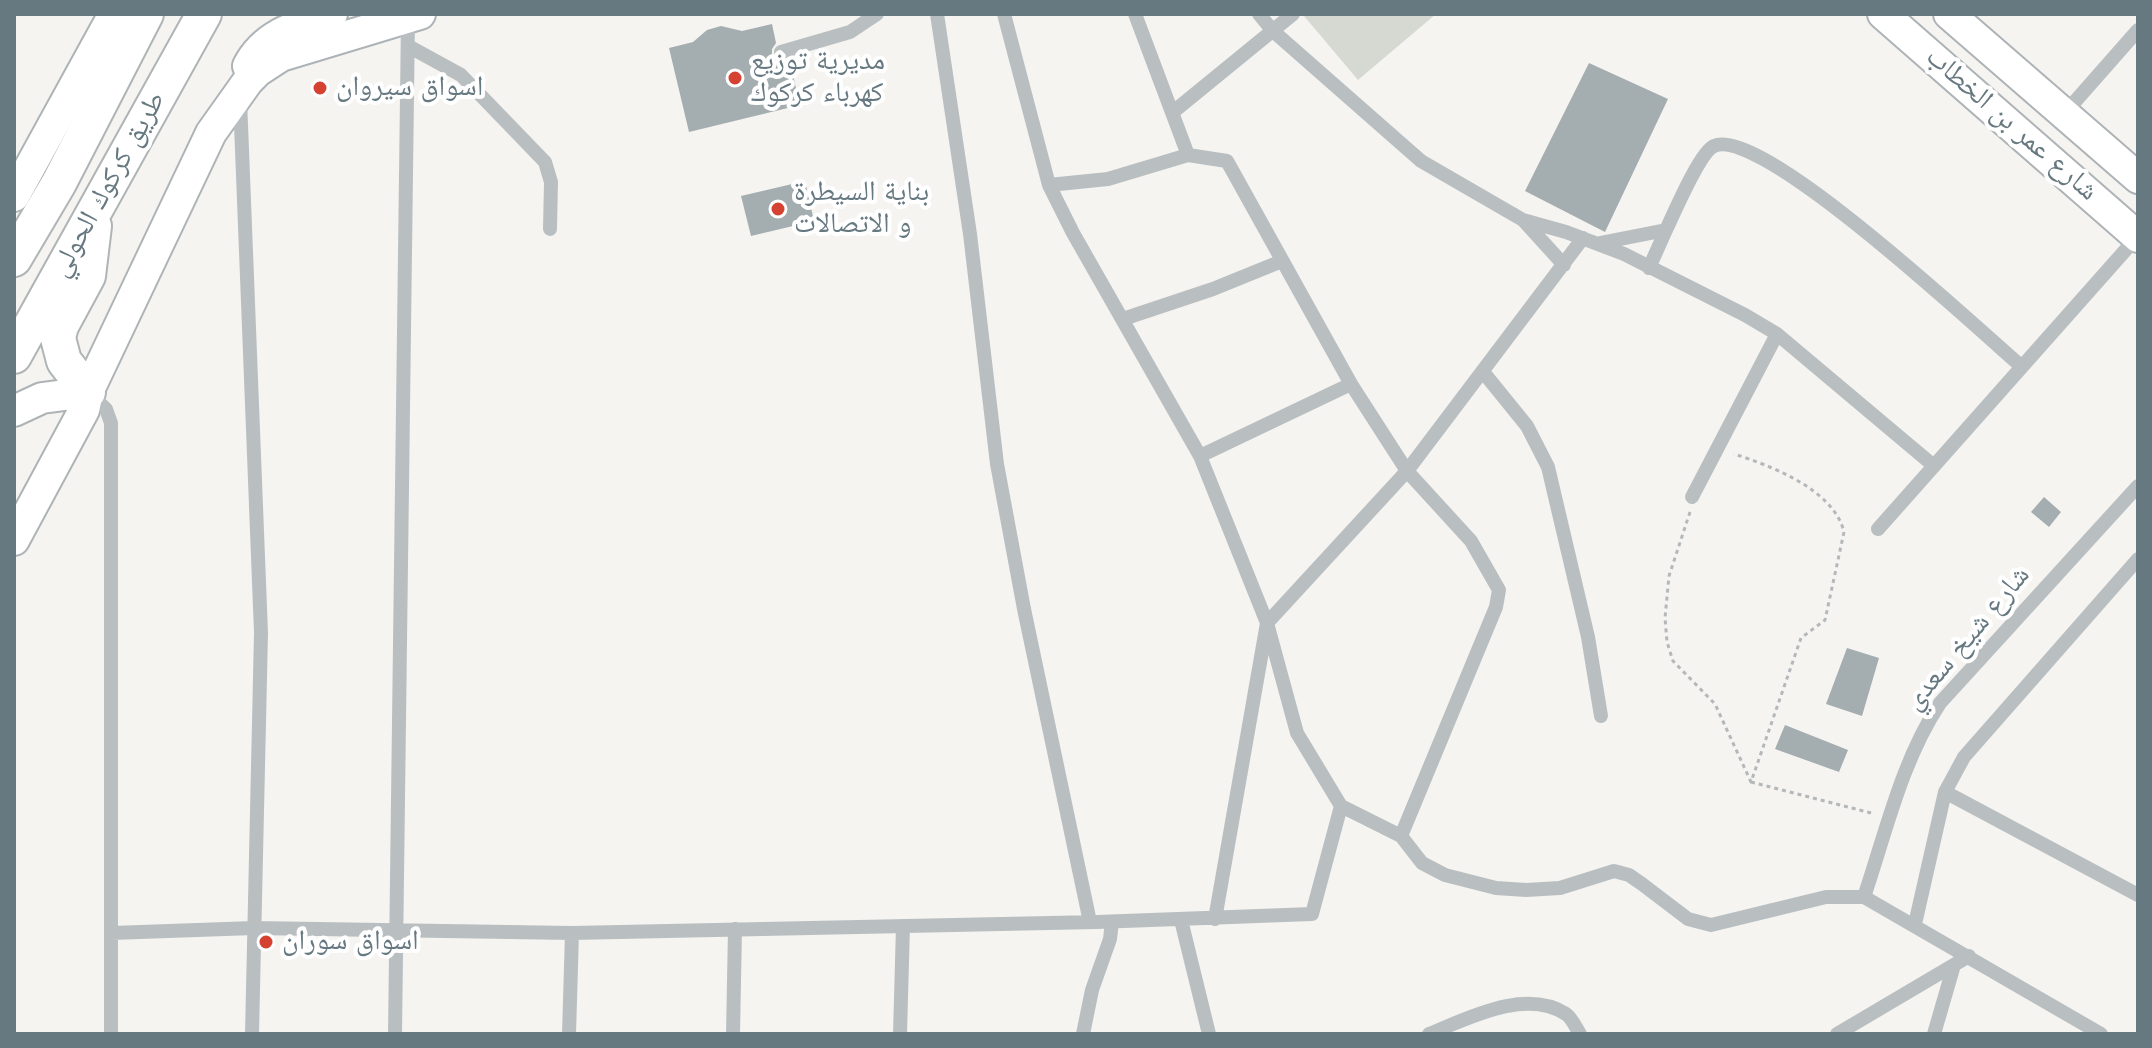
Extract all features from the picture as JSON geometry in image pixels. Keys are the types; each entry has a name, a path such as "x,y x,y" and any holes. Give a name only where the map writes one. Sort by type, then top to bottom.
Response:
{"highway":[{"name":"طريق كركوك الحولي","path":"14,259 59,183 82,104 146,14"},
{"name":"طريق كركوك الحولي","path":"14,356 204,14"},
{"path":"88,392 64,361 58,338 61,326 88,276 96,210"}],"main road":[{"path":"14,196 82,104 114,14"},
{"path":"240,93 248,66 265,44 280,33 332,14"},
{"name":"شارع عمر بن الخطاب","path":"1883,14 2138,237"},
{"path":"1933,58 1959,18"},
{"name":"شارع عمر بن الخطاب","path":"1959,18 2138,178"},
{"path":"14,540 84,410 88,392 211,133 240,93 258,71 281,56 412,26"},
{"path":"14,411 42,398 88,392"},
{"path":"14,509 66,412 88,392"}],"street":[{"path":"781,52 850,32 877,14"},
{"path":"937,14 970,234 997,464 1090,922"},
{"path":"1004,14 1049,185 1200,456 1267,623 1297,733 1341,806 1401,836 1422,863 1445,875 1496,888 1560,888 1614,871 1629,875 1688,919 1711,925 1826,897 1864,897 2101,1034"},
{"path":"1135,14 1188,155"},
{"path":"1259,14 1273,31 1421,161 1523,220 1599,244 1745,315 1777,334 1934,466"},
{"path":"1173,112 1293,14"},
{"path":"412,26 545,162 551,182 550,229"},
{"path":"395,1034 412,26"},
{"path":"2064,114 2138,30"},
{"path":"240,93 261,633 252,1034"},
{"path":"1649,268 1704,152 1716,144 1734,144 1775,167 1856,222 2022,367"},
{"path":"1049,185 1108,179 1188,155 1227,161 1351,384 1407,471 1471,541 1499,590 1496,607 1401,836"},
{"path":"1523,220 1564,265"},
{"path":"1599,244 1666,230"},
{"path":"1878,529 2138,237"},
{"path":"1215,919 1267,623 1407,471 1583,238"},
{"path":"1123,319 1213,289 1282,261"},
{"path":"1692,504 1777,334"},
{"path":"1484,373 1527,426 1548,467 1588,637 1601,716"},
{"path":"1200,456 1351,384"},
{"path":"88,392 106,409 111,423 111,1034"},
{"name":"شارع شيخ سعدي","path":"1864,897 1923,728 1940,703 2138,486"},
{"path":"1915,924 1945,792 1964,757 2138,559"},
{"path":"2125,572 2138,584"},
{"path":"1945,792 2138,895"},
{"path":"112,933 254,928 572,933 1112,922 1312,914 1341,806"},
{"path":"1181,920 1209,1034"},
{"path":"1083,1034 1112,922"},
{"path":"900,1034 903,926"},
{"path":"733,1034 735,929"},
{"path":"569,1034 572,933"},
{"path":"1837,1034 1969,956"},
{"path":"1934,1034 1954,965"},
{"path":"1429,1034 1489,1011 1538,1003 1568,1015 1580,1034"}],"path":[{"path":"1727,454 1768,468 1825,499 1842,520 1844,532 1825,620 1801,638 1751,782"},
{"path":"1692,504 1669,576 1665,618 1667,642 1673,661 1715,704 1751,782"},
{"path":"1751,782 1890,818"}],"shaded area":[{"path":"1436,14 1358,80 1304,16"}],"building":[{"name":"مديرية توزيع كهرباء كركوك","path":"772,24 776,43 772,56 781,63 790,61 797,93 793,94 796,106 689,132 669,48 693,42 707,30 721,26 742,31"},
{"path":"1589,63 1668,99 1605,232 1525,191"},
{"name":"بناية السيطرة و الاتصالات","path":"805,181 814,221 751,236 741,196"},
{"path":"2044,497 2061,512 2049,527 2031,512"},
{"path":"1847,648 1879,658 1862,716 1826,704"},
{"path":"1785,725 1848,750 1839,772 1775,749"}],"place":[{"name":"مديرية توزيع كهرباء كركوك","path":"735,78"},
{"name":"اسواق سيروان","path":"320,88"},
{"name":"بناية السيطرة و الاتصالات","path":"778,209"},
{"name":"اسواق سوران","path":"266,942"}]}
